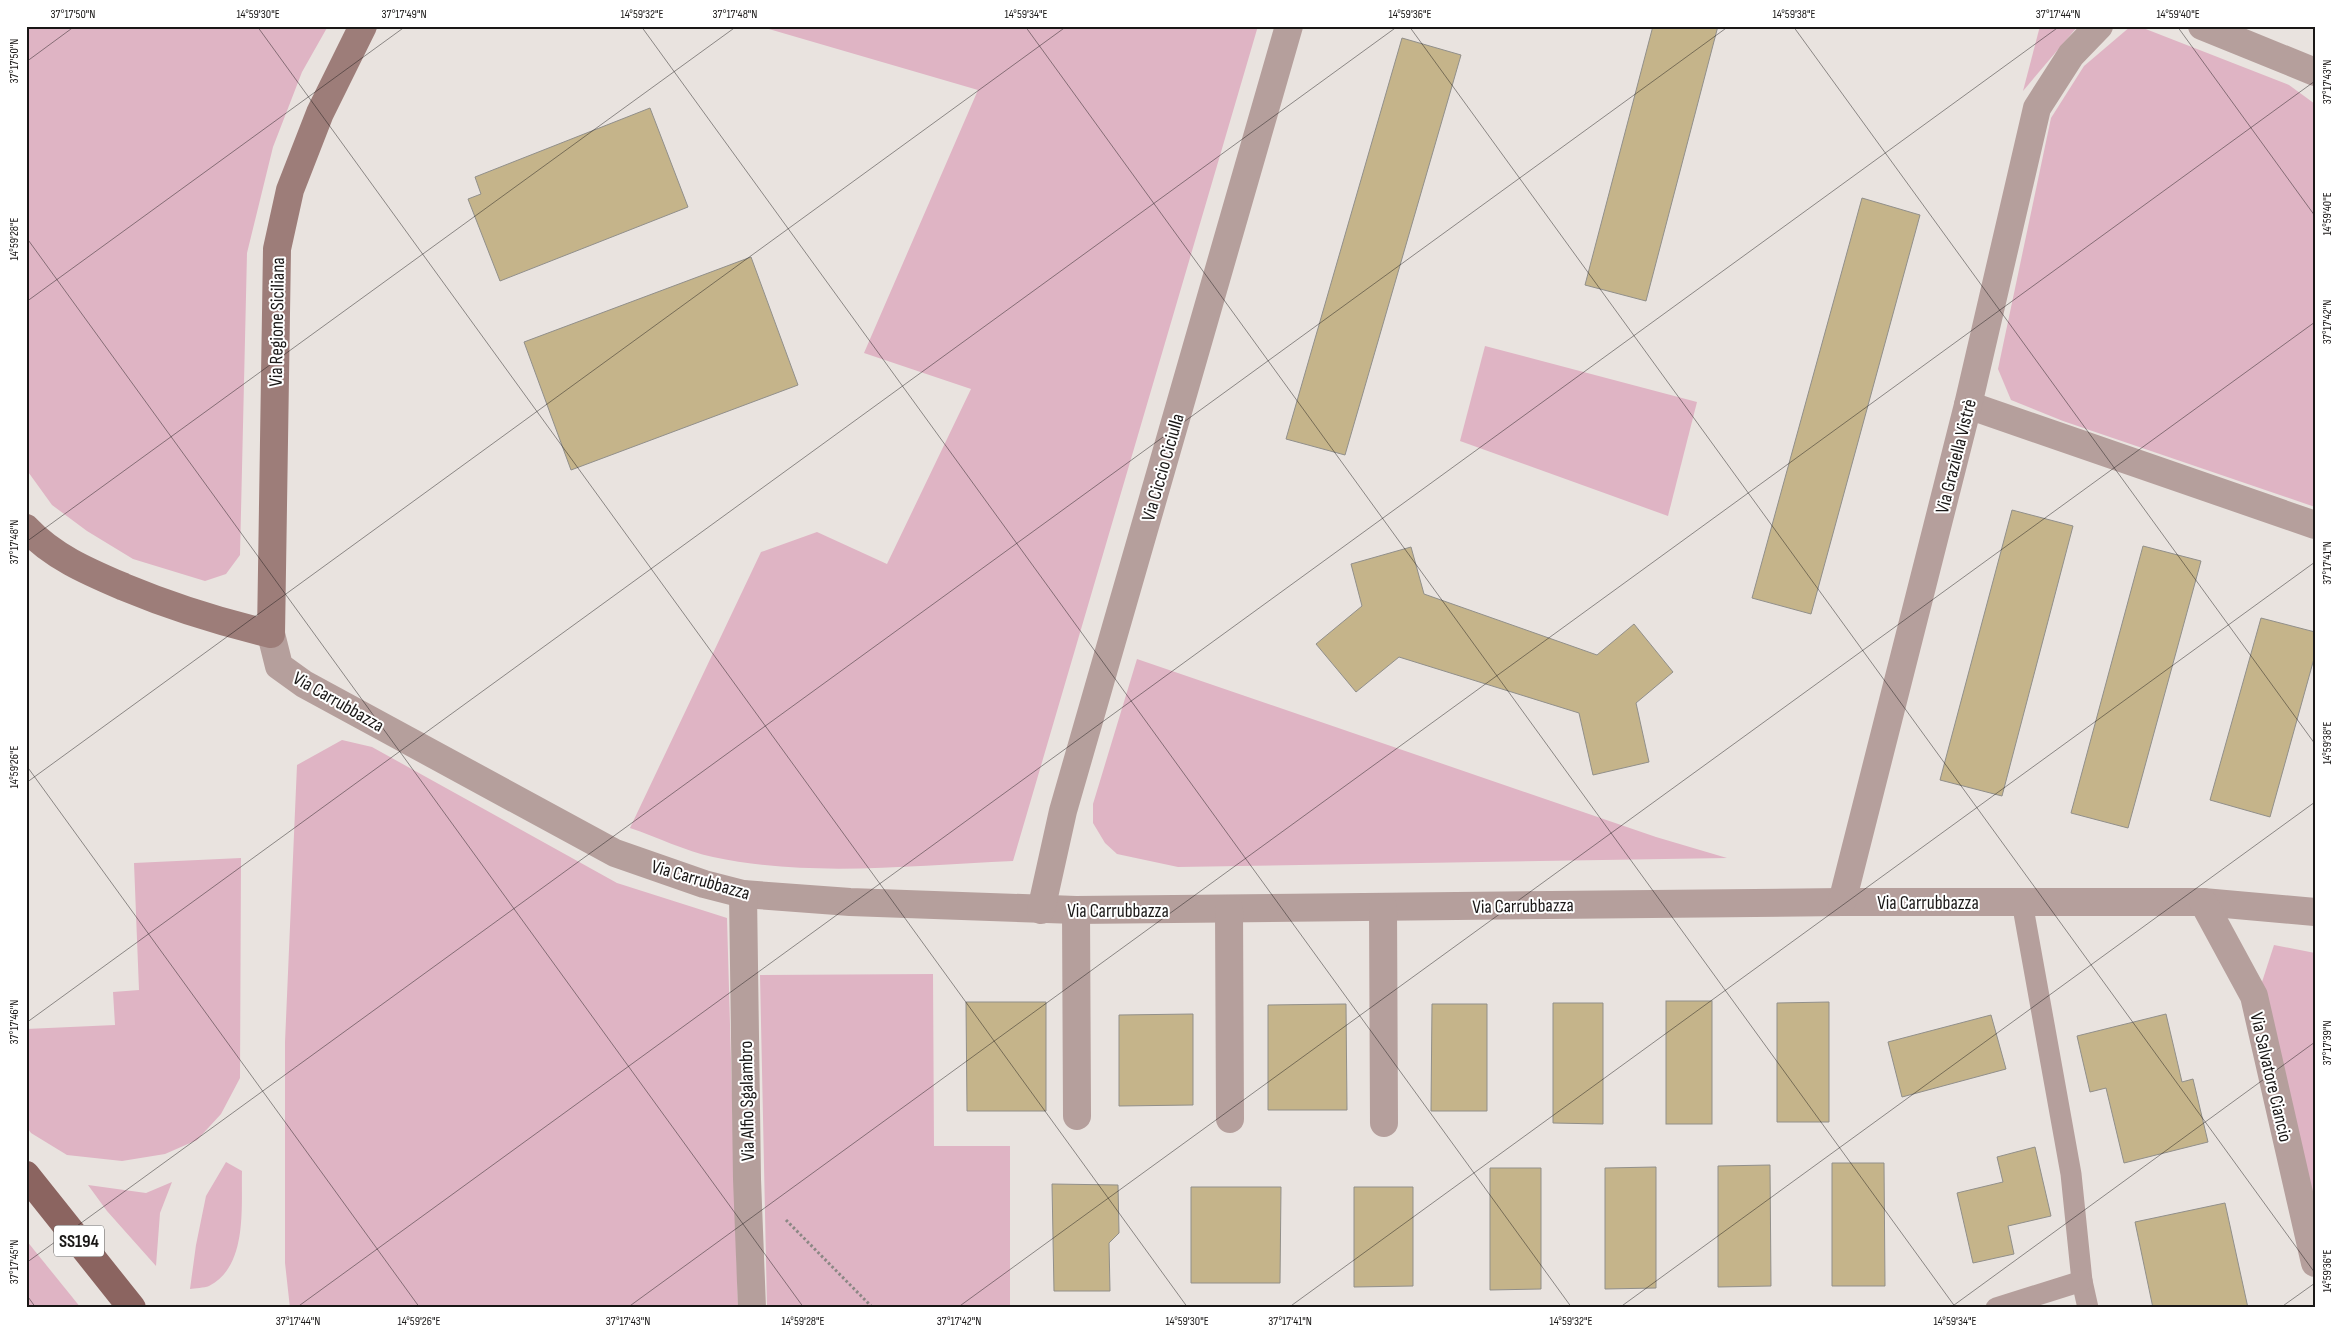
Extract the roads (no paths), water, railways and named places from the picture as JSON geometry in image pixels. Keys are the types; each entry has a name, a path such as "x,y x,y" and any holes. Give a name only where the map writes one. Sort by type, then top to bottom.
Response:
{"main road":[{"name":"Via Regione Siciliana","path":"271,634 278,249 290,190 320,113 362,26"},
{"path":"26,528 36,539 80,569 168,605 271,634"},
{"name":"SS194","path":"26,1175 132,1308"}],"street":[{"name":"Via Ciccio Ciciulla","path":"1041,910 1062,811 1289,26"},
{"name":"Via Graziella Vistrè","path":"1842,902 1968,405 2037,108 2071,55 2099,26"},
{"path":"2202,26 2315,72"},
{"path":"1968,405 2315,525"},
{"name":"Via Carrubbazza","path":"271,634 279,666 304,684 615,853 704,884 743,894 850,902 1041,910 1842,902 2203,902 2313,904"},
{"name":"Via Alfio Sgalambro","path":"743,894 747,1180 752,1308"},
{"name":"Via Salvatore Ciancio","path":"2203,902 2254,996 2315,1263"},
{"path":"1383,907 1384,1123"},
{"path":"1229,909 1230,1119"},
{"path":"1076,910 1077,1116"}],"lane":[{"path":"2022,902 2071,1174 2082,1281 2088,1308"},
{"path":"1996,1308 2082,1281"}]}
